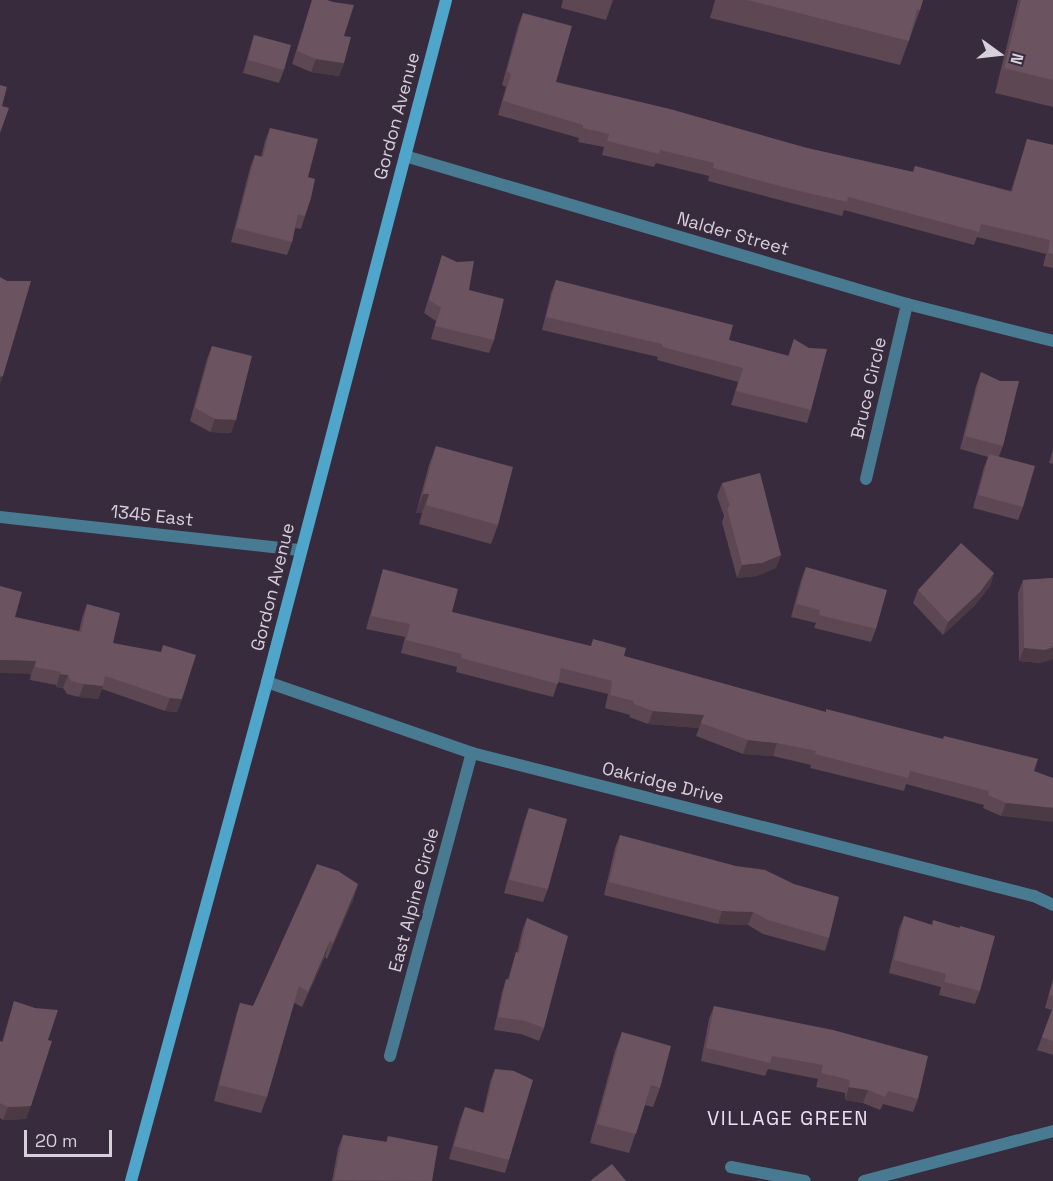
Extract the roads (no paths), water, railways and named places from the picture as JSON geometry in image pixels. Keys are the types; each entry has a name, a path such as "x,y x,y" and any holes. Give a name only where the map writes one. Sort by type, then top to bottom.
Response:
{"main road":[{"name":"Gordon Avenue","path":"131,1181 267,682 446,0"}],"street":[{"name":"Nalder Street","path":"405,156 907,304 1053,341"},
{"name":"Bruce Circle","path":"866,479 907,304"},
{"name":"1345 East","path":"0,517 301,550"},
{"name":"Oakridge Drive","path":"267,682 472,753 1034,896 1053,905"},
{"name":"East Alpine Circle","path":"390,1056 472,753"},
{"path":"864,1181 1053,1131"},
{"path":"731,1167 805,1181"}],"district":[{"name":"VILLAGE GREEN","path":"788,1118"}]}
